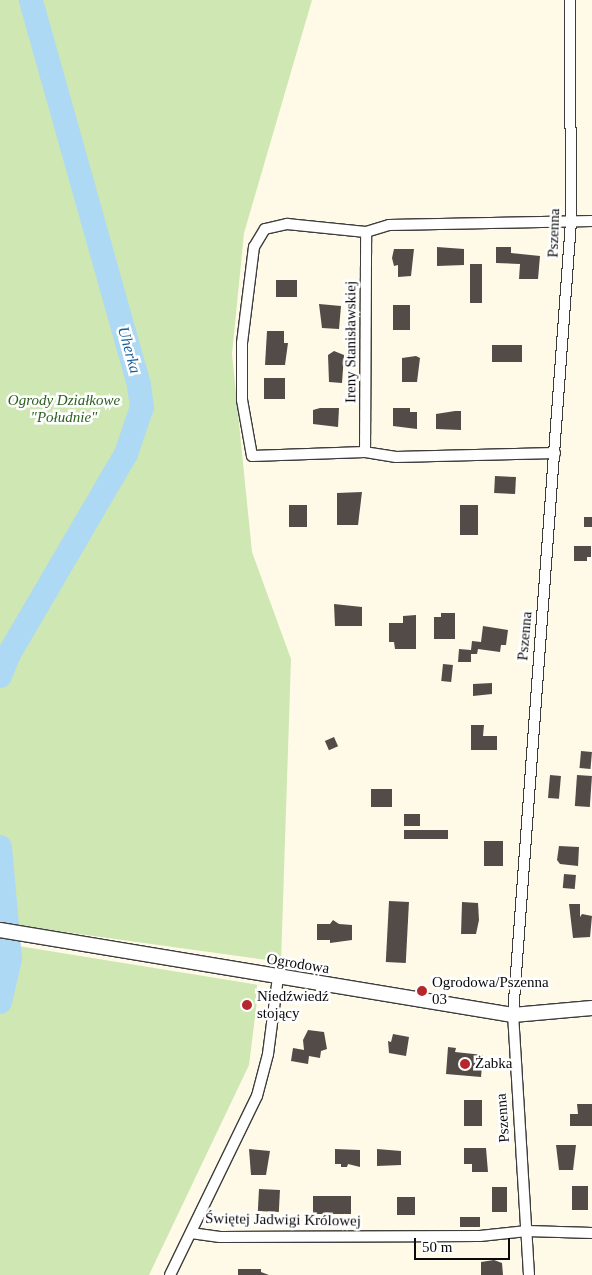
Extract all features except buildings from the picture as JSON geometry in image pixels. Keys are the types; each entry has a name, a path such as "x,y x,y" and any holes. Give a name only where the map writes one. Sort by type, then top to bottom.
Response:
{"street":[{"name":"Pszenna","path":"529,1275 513,1015 571,222 570,0"},
{"path":"555,453 396,457 365,452 252,456 242,400 242,343 254,247 265,229 287,224 366,232 389,225 592,221"},
{"name":"Ireny Stanisławskiej","path":"365,452 366,232"},
{"name":"Ogrodowa","path":"0,930 513,1015 592,1008"},
{"name":"Świętej Jadwigi Królowej","path":"278,977 268,1054 261,1085 191,1233 220,1237 480,1236 527,1231 592,1233"},
{"path":"170,1275 191,1233"}],"green space":[{"name":"Ogrody Działkowe \"Południe\"","path":"0,0 312,0 244,233 232,354 252,552 291,659 281,962 0,923"},
{"path":"0,943 259,985 249,1065 149,1275 0,1275"}],"waterway":[{"name":"Uherka","path":"0,676 9,654 126,454 142,407 139,385 31,0"},
{"name":"Uherka","path":"0,847 10,959 0,1002"}],"place":[{"name":"Ogrodowa/Pszenna 03","path":"422,991"},
{"name":"Niedźwiedź stojący","path":"247,1005"},
{"name":"Żabka","path":"465,1064"}]}
